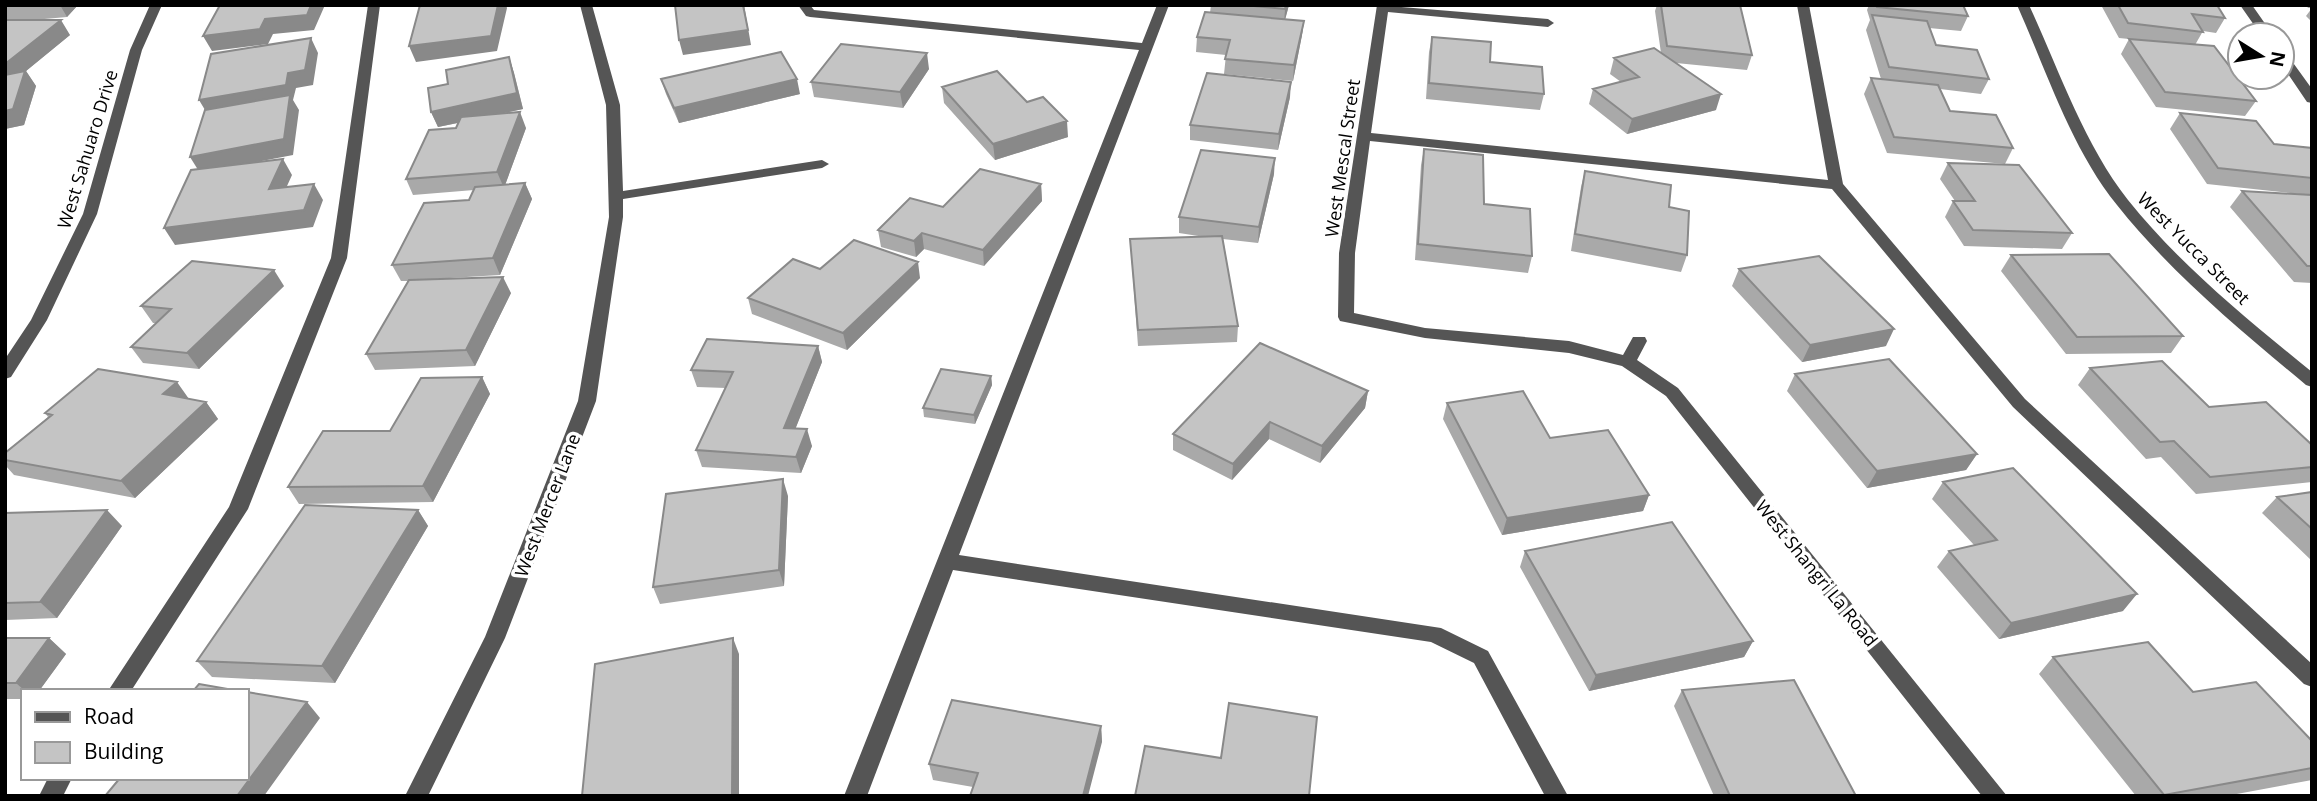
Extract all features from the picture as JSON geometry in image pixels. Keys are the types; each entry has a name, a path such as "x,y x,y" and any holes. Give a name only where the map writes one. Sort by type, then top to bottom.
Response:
{"street":[{"name":"West Sahuaro Drive","path":"5,373 39,320 90,214 127,93 136,50 156,5"},
{"path":"120,689 238,509 339,258 374,5"},
{"name":"West Mercer Lane","path":"416,796 495,638 587,401 617,197 613,105 586,5"},
{"path":"804,5 810,13 866,20 1146,47"},
{"path":"855,796 1163,5"},
{"path":"1802,5 1836,185 2019,403 2312,678"},
{"name":"West Yucca Street","path":"2023,5 2086,144 2122,202 2184,270 2251,331 2312,381"},
{"path":"2246,5 2257,21"},
{"path":"1383,6 1548,23"},
{"name":"West Mescal Street","path":"1346,317 1347,253 1383,6"},
{"path":"2296,76 2312,99"},
{"path":"1364,136 1836,185"},
{"path":"617,197 822,164"},
{"name":"West Shangri La Road","path":"1346,317 1425,333 1569,348 1628,362 1672,392 1996,796"},
{"path":"1628,362 1639,341"},
{"path":"948,561 1434,634 1481,657 1557,796"},
{"path":"50,796 60,780"}],"building":[{"path":"220,5 311,5 307,15 265,19 260,29 203,36"},
{"path":"420,5 498,5 491,36 409,46"},
{"path":"675,5 743,5 748,30 679,40"},
{"path":"1243,5 1286,5 1285,9"},
{"path":"1661,5 1740,5 1752,55 1667,46"},
{"path":"1876,5 1963,5 1968,16 1877,7"},
{"path":"2118,5 2217,5 2225,18 2192,14 2203,32 2128,23"},
{"path":"1205,12 1304,21 1294,65 1225,59 1230,40 1197,37"},
{"path":"1872,15 1927,21 1936,45 1977,50 1989,79 1889,67"},
{"path":"5,20 61,20 5,64"},
{"path":"1432,37 1491,42 1490,62 1542,67 1544,94 1429,83"},
{"path":"311,38 305,70 288,73 286,85 199,100 211,54"},
{"path":"2129,39 2214,46 2226,62 2226,91 2248,91 2256,101 2165,92"},
{"path":"841,44 927,53 900,92 811,82"},
{"path":"1654,48 1721,94 1632,119 1593,89 1639,77 1614,58"},
{"path":"781,52 797,79 674,108 661,79"},
{"path":"509,57 517,93 431,112 428,88 448,84 446,70"},
{"path":"25,71 13,109 5,111 5,75"},
{"path":"997,71 1027,102 1043,97 1067,121 993,144 942,87"},
{"path":"1207,73 1291,82 1279,134 1190,125"},
{"path":"1871,78 1938,85 1950,111 1996,115 2013,148 1894,137"},
{"path":"290,95 284,139 190,157 205,110"},
{"path":"520,112 497,172 406,179 429,130 456,128 461,117"},
{"path":"2180,113 2256,121 2274,144 2312,148 2312,178 2218,168"},
{"path":"1424,149 1483,155 1484,204 1530,209 1532,256 1418,244"},
{"path":"1201,150 1275,158 1259,227 1179,217"},
{"path":"283,159 269,189 314,184 304,210 164,228 191,170"},
{"path":"1948,163 2019,165 2072,233 1973,230 1953,201 1975,201"},
{"path":"980,169 1041,184 983,250 922,233 914,241 878,230 910,198 943,207"},
{"path":"1585,171 1671,185 1669,207 1689,211 1687,255 1575,234"},
{"path":"525,183 493,258 392,265 424,203 469,200 475,187"},
{"path":"2242,191 2312,195 2312,266 2307,266"},
{"path":"1222,236 1238,326 1138,330 1130,239"},
{"path":"854,240 918,262 843,333 748,298 793,259 820,269"},
{"path":"2109,254 2183,336 2077,337 2011,255"},
{"path":"1819,256 1894,329 1810,345 1739,269"},
{"path":"192,261 274,270 187,353 131,347 171,309 141,306"},
{"path":"503,277 466,350 366,354 409,280"},
{"path":"707,339 818,346 784,428 807,429 796,457 696,450 733,372 691,370"},
{"path":"1260,343 1368,391 1322,446 1270,422 1233,464 1173,434"},
{"path":"1889,359 1977,454 1877,471 1795,374"},
{"path":"2162,361 2209,407 2266,402 2312,445 2312,467 2210,477 2174,441 2160,442 2090,368"},
{"path":"98,369 177,382 163,394 206,402 121,481 5,460 5,453 52,415 45,413"},
{"path":"941,369 991,376 974,415 923,408"},
{"path":"482,377 423,486 288,487 323,431 390,431 421,378"},
{"path":"1523,391 1550,438 1608,430 1649,495 1507,518 1447,403"},
{"path":"2013,468 2137,594 2011,623 1949,551 1997,540 1943,482"},
{"path":"783,479 779,570 653,587 666,494"},
{"path":"2312,492 2312,529 2277,497"},
{"path":"305,505 418,510 322,666 197,661"},
{"path":"107,510 40,602 5,603 5,513"},
{"path":"1672,522 1753,641 1596,675 1525,551"},
{"path":"5,638 49,638 16,683 5,683"},
{"path":"733,638 732,796 582,796 595,664"},
{"path":"2148,642 2193,692 2256,682 2312,741 2312,768 2164,795 2053,657"},
{"path":"1794,680 1856,796 1730,796 1682,690"},
{"path":"199,684 228,689 195,689"},
{"path":"248,692 307,702 237,796 105,796 118,780 248,780"},
{"path":"952,700 1101,726 1083,796 970,796 978,773 929,764"},
{"path":"1229,703 1317,717 1309,796 1135,796 1145,746 1221,758"}]}
